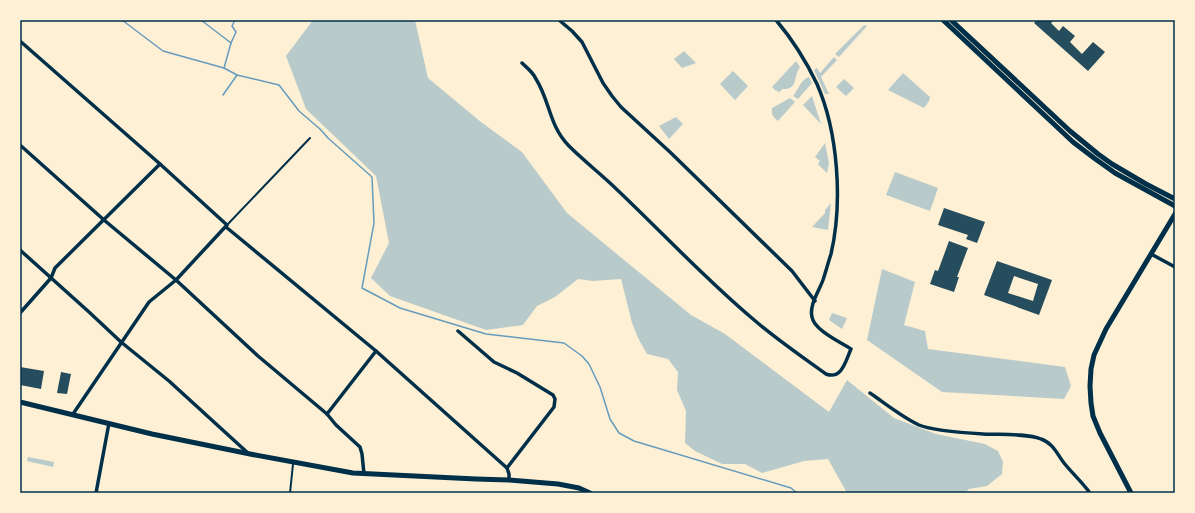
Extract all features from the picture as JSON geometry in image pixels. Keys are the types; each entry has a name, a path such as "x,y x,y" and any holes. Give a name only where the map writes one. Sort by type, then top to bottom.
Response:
{"main road":[{"path":"943,20 1048,114 1086,144 1112,164 1175,199"},
{"path":"951,20 1048,114 1074,142 1110,169 1175,206"},
{"path":"1131,493 1098,428 1094,416 1091,403 1090,386 1094,355 1100,342 1175,214"},
{"path":"20,402 152,434 346,472 476,480 509,480 558,484 579,488 590,493"}],"street":[{"path":"559,20 582,42 603,83 621,107 671,153 792,271 814,301"},
{"path":"522,63 536,78 555,127 569,146 610,183 685,258 753,319 826,374 831,376 840,371 851,349 819,329 814,323 811,316 811,311 827,268 834,240 838,195 836,160 828,118 817,84 800,53 776,20"},
{"path":"20,41 160,164 227,226 376,351 508,468 509,480"},
{"path":"20,145 104,220 176,280 258,356 327,414 336,425 360,447 364,474"},
{"path":"20,313 51,278 56,268 160,164"},
{"path":"73,414 149,302 176,280 227,226"},
{"path":"20,250 121,342 169,381 250,454"},
{"path":"1151,254 1175,267"},
{"path":"458,331 494,362 517,373 553,395 555,399 554,407 508,468"},
{"path":"327,414 376,351"},
{"path":"870,393 899,413 918,424 927,427 962,432 1027,436 1041,439 1055,449 1064,463 1083,483 1090,493"},
{"path":"96,493 109,423"}],"lane":[{"path":"227,226 310,138"},
{"path":"290,493 293,462"}],"shaded area":[{"path":"313,20 415,20 428,78 481,122 522,152 567,213 691,315 725,334 829,412 847,380 894,418 936,434 985,444 998,451 1003,462 1002,474 987,486 969,489 965,493 847,493 828,459 804,461 762,473 745,464 722,464 695,451 685,443 686,411 677,390 678,372 668,359 647,354 632,323 621,279 593,281 578,279 555,297 537,306 523,325 486,330 390,296 371,278 389,243 376,176 306,109 286,56"},
{"path":"864,25 867,26 839,57 835,54"},
{"path":"684,51 696,63 682,68 674,59"},
{"path":"834,57 837,60 821,77 829,94 825,94 814,70 817,68 820,73"},
{"path":"796,61 800,67 793,85 787,89 782,89 778,92 777,90 776,91 772,87"},
{"path":"733,71 748,86 735,100 720,84"},
{"path":"903,73 930,97 924,108 888,90"},
{"path":"809,77 812,83 798,99 793,96 802,82"},
{"path":"844,79 854,88 846,96 836,87"},
{"path":"812,96 821,124 803,105"},
{"path":"790,98 795,102 778,121 773,115 772,108"},
{"path":"676,117 683,124 669,139 659,126"},
{"path":"825,143 829,163 827,173 818,164 820,161 815,157"},
{"path":"895,172 938,188 930,211 886,195"},
{"path":"831,203 828,230 812,227 825,213 825,210"},
{"path":"882,269 915,282 904,325 925,331 928,349 1065,367 1071,386 1064,399 942,392 867,340"},
{"path":"832,313 847,318 842,329 829,320"},
{"path":"28,457 54,462 53,467 27,461"}],"building":[{"path":"1037,20 1054,20 1051,23 1059,31 1063,26 1075,36 1070,42 1082,54 1093,42 1105,52 1088,71 1034,23"},
{"path":"944,208 985,222 977,243 966,239 968,235 938,225"},
{"path":"949,241 968,248 957,277 959,277 954,292 930,284 935,270 938,271"},
{"path":"997,261 1052,280 1039,315 984,295","holes":["1014,276 1038,284 1033,301 1008,293"]},
{"path":"20,367 44,371 41,389 20,385"},
{"path":"61,372 71,374 67,394 57,393"}],"waterway":[{"path":"122,20 163,51 224,68 237,75 279,85 299,111 372,177 374,223 362,288 400,308 486,334 564,343 582,356 589,364 600,387 610,419 619,433 634,441 791,488 797,493"},
{"path":"201,20 231,43 224,68"},
{"path":"231,43 236,32 232,26 235,20"},
{"path":"223,95 237,75"}]}
